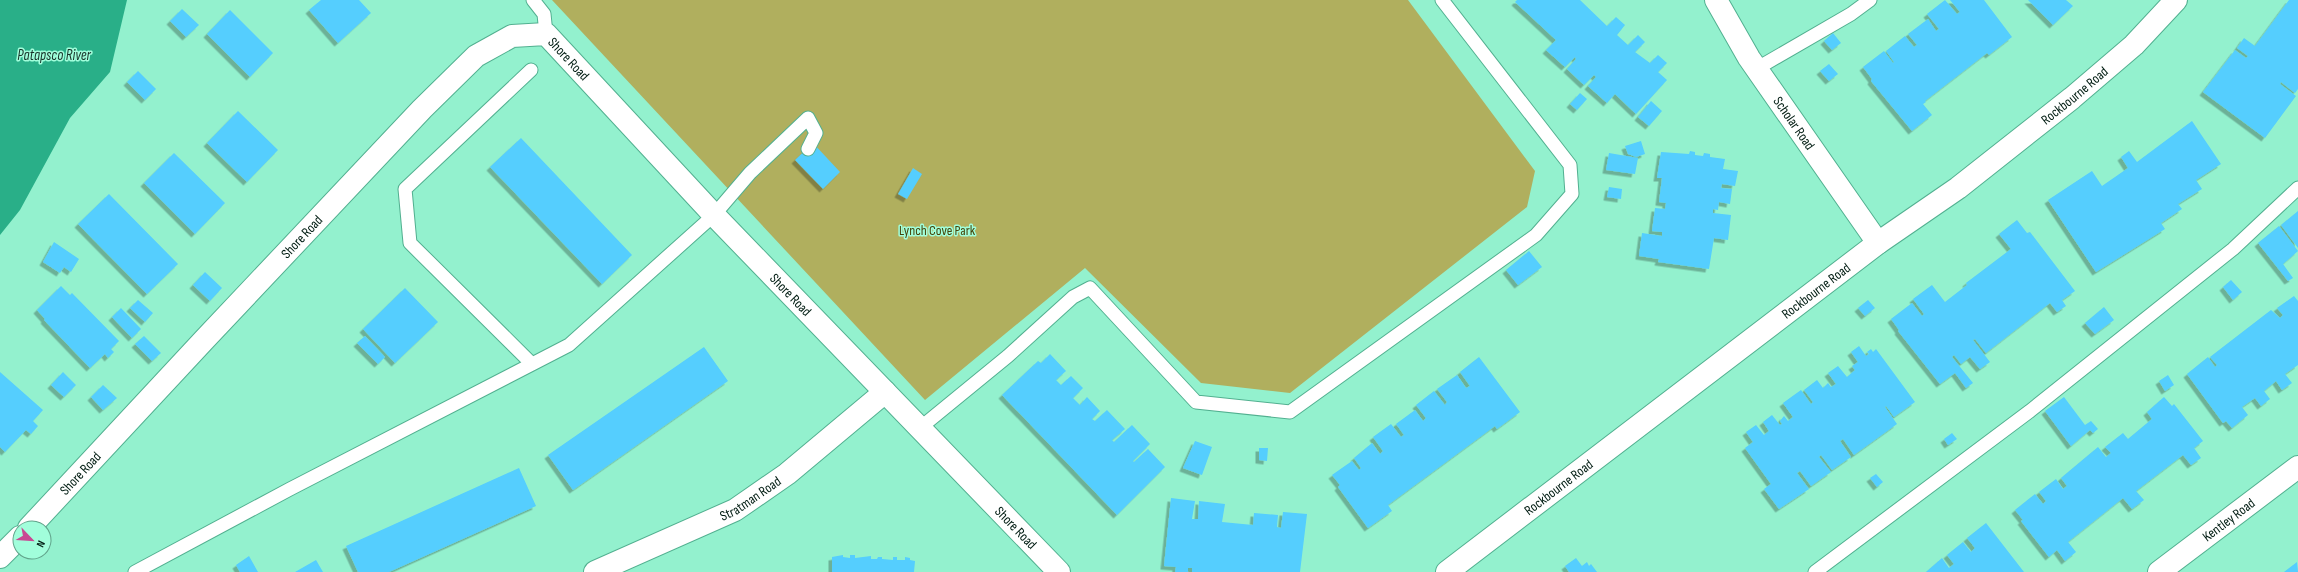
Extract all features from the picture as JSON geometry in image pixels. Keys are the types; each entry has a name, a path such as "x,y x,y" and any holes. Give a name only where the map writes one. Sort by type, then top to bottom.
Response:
{"street":[{"name":"Scholar Road","path":"1716,0 1756,69 1878,243"},
{"name":"Rockbourne Road","path":"1447,572 1878,243 1958,188 2072,98 2134,45 2176,0"},
{"name":"Shore Road","path":"36,520 258,282 422,109 476,56 512,36 546,34 714,215 1059,572"},
{"name":"Stratman Road","path":"595,572 735,510 787,474 885,392"},
{"name":"Kentley Road","path":"2160,572 2298,467"},
{"path":"0,557 12,545"}],"lane":[{"path":"532,0 544,14 546,34"},
{"path":"920,428 1008,356 1073,297 1090,288 1196,402 1290,412 1536,235 1572,194 1570,165 1442,0"},
{"path":"1756,69 1851,14 1870,0"},
{"path":"531,70 405,189 410,244 532,364"},
{"path":"135,572 569,345 714,215 750,173 808,118 816,133 808,149"},
{"path":"1815,572 2030,411 2233,249 2298,188"}],"green space":[{"name":"Lynch Cove Park","path":"552,0 1408,0 1535,171 1527,207 1290,393 1201,383 1085,268 925,400"}],"water":[{"name":"Patapsco River","path":"0,0 127,0 110,72 70,118 20,210 0,235"}],"building":[{"path":"321,0 359,0 371,13 338,43 309,10"},
{"path":"1517,0 1580,0 1607,26 1616,17 1625,25 1617,35 1628,45 1638,35 1645,42 1635,52 1650,63 1658,55 1667,63 1658,72 1667,80 1636,114 1615,94 1607,103 1588,86 1596,77 1594,75 1584,85 1567,69 1576,59 1575,57 1565,67 1546,50 1556,40 1515,2"},
{"path":"1945,0 1957,14 1960,12 1950,0 1984,0 2012,37 1989,55 1987,53 1925,101 1926,102 1923,104 1932,115 1912,131 1871,81 1872,79 1863,67 1884,51 1893,63 1894,62 1886,51 1905,36 1914,47 1917,45 1908,34 1928,19 1936,31 1939,29 1927,14"},
{"path":"2028,0 2066,0 2073,6 2053,25"},
{"path":"2289,0 2298,0 2298,89 2295,93 2281,82 2280,84 2296,96 2265,138 2203,92 2235,50 2246,58 2248,56 2237,48 2244,38 2255,46"},
{"path":"182,9 199,25 186,37 170,21"},
{"path":"230,10 273,53 250,77 207,34"},
{"path":"1833,33 1841,43 1832,50 1824,41"},
{"path":"1829,64 1838,74 1829,81 1820,71"},
{"path":"138,71 156,89 145,100 127,82"},
{"path":"1580,93 1587,99 1577,110 1570,104"},
{"path":"1651,101 1662,111 1649,126 1638,117"},
{"path":"238,111 278,150 247,182 207,143"},
{"path":"2192,121 2221,164 2196,180 2202,189 2178,204 2182,209 2161,223 2165,229 2096,272 2048,200 2092,171 2102,186 2128,168 2121,157 2129,151 2137,162"},
{"path":"521,138 632,255 602,284 490,167"},
{"path":"1641,141 1645,154 1636,157 1628,154 1625,146"},
{"path":"813,143 840,172 823,189 795,160"},
{"path":"1690,151 1695,152 1695,155 1703,156 1704,153 1710,154 1710,157 1725,159 1723,169 1738,171 1735,186 1722,184 1721,188 1732,189 1730,204 1719,202 1718,210 1713,209 1713,213 1731,215 1728,240 1714,238 1709,269 1658,262 1659,259 1639,256 1642,233 1662,236 1662,232 1652,231 1655,208 1665,209 1666,203 1659,202 1662,178 1657,178 1661,152 1689,154"},
{"path":"174,153 225,203 195,234 144,183"},
{"path":"1609,153 1638,158 1635,174 1606,170"},
{"path":"913,168 922,174 907,199 898,194"},
{"path":"1609,187 1622,189 1621,199 1607,197"},
{"path":"109,194 178,264 147,294 78,224"},
{"path":"2298,211 2298,248 2281,225"},
{"path":"2017,220 2027,233 2030,232 2075,291 2062,300 2066,306 2057,312 2050,303 1986,353 1975,339 1973,340 1990,362 1980,369 1970,357 1961,364 1954,355 1952,357 1973,383 1966,388 1955,373 1940,384 1898,331 1899,330 1891,319 1912,303 1922,316 1924,314 1913,299 1932,285 1945,302 1967,285 1966,283 2011,249 1999,234"},
{"path":"2279,226 2298,251 2283,264 2293,278 2288,281 2258,243"},
{"path":"54,242 79,259 71,272 64,267 60,273 43,262"},
{"path":"1529,251 1542,267 1518,285 1506,270"},
{"path":"205,272 222,288 210,301 193,285"},
{"path":"2231,280 2242,292 2233,300 2223,287"},
{"path":"61,286 70,295 72,293 119,341 111,349 114,352 108,358 105,354 90,368 44,320 45,319 37,310"},
{"path":"405,288 438,322 395,363 363,329"},
{"path":"2294,296 2298,301 2298,365 2285,374 2292,383 2282,390 2276,381 2264,391 2270,399 2261,406 2255,398 2242,407 2248,415 2232,428 2226,421 2223,423 2187,374 2208,357 2215,367 2217,365 2210,357 2271,310 2280,318 2283,315 2277,308"},
{"path":"138,300 153,313 145,322 130,308"},
{"path":"1868,300 1875,308 1865,316 1858,308"},
{"path":"2104,307 2114,320 2095,334 2085,323"},
{"path":"121,308 141,329 132,338 112,317"},
{"path":"144,336 161,353 152,361 135,344"},
{"path":"365,336 385,357 378,364 357,343"},
{"path":"1859,346 1866,356 1869,354 1867,352 1871,349 1873,352 1876,349 1915,402 1894,417 1886,406 1885,407 1897,424 1854,455 1843,439 1840,441 1851,457 1832,470 1821,455 1819,457 1831,472 1811,486 1800,471 1797,473 1809,489 1779,509 1764,489 1771,484 1745,448 1753,442 1746,432 1756,425 1764,435 1769,431 1763,422 1772,415 1780,425 1782,424 1780,421 1784,416 1788,421 1793,417 1783,403 1801,390 1811,404 1813,402 1804,390 1817,380 1823,388 1828,383 1831,387 1836,384 1828,373 1838,366 1847,377 1855,370 1852,366 1858,362 1851,352"},
{"path":"704,347 728,381 573,490 548,455"},
{"path":"1050,354 1066,371 1056,380 1061,385 1071,376 1083,388 1073,398 1080,405 1087,397 1100,411 1092,419 1095,421 1107,410 1125,429 1112,440 1114,442 1132,425 1150,444 1133,461 1134,462 1148,449 1165,467 1117,515 1002,395 1038,361 1041,363"},
{"path":"1479,357 1520,412 1497,429 1495,426 1388,505 1392,511 1368,528 1338,487 1340,485 1332,475 1352,461 1359,470 1361,468 1354,458 1372,443 1380,454 1383,451 1373,437 1391,424 1401,437 1404,435 1396,424 1415,410 1423,421 1426,418 1416,405 1434,391 1445,405 1447,402 1437,389 1457,375 1466,388 1470,386 1460,372"},
{"path":"0,372 43,410 33,421 38,426 31,434 26,430 5,452 0,447"},
{"path":"63,372 76,385 64,397 51,385"},
{"path":"2168,375 2174,385 2165,391 2159,381"},
{"path":"103,385 117,398 103,410 91,397"},
{"path":"2064,397 2085,425 2091,421 2098,429 2093,433 2090,430 2071,446 2045,411"},
{"path":"2164,397 2172,406 2174,404 2203,441 2194,448 2201,458 2191,465 2183,455 2136,491 2144,500 2132,509 2123,498 2068,542 2076,552 2065,561 2057,550 2049,557 2021,521 2023,520 2015,510 2035,494 2043,504 2046,501 2039,492 2056,479 2063,489 2067,486 2061,478 2098,447 2106,457 2111,453 2105,447 2123,433 2128,439 2152,419 2147,412"},
{"path":"1952,433 1957,439 1948,445 1944,439"},
{"path":"1195,441 1212,447 1202,475 1183,468"},
{"path":"1259,448 1268,448 1267,461 1259,460"},
{"path":"519,468 536,506 389,572 358,572 346,546"},
{"path":"1876,474 1883,482 1877,487 1870,478"},
{"path":"1171,498 1195,501 1192,519 1198,519 1199,501 1225,504 1222,522 1253,525 1254,513 1278,515 1277,527 1281,528 1283,512 1307,514 1300,572 1192,572 1192,568 1188,568 1188,572 1175,572 1176,567 1164,566"},
{"path":"1986,523 2024,572 1926,572 1942,558 1949,568 1954,564 1947,555 1963,542 1971,552 1975,548 1967,538"},
{"path":"843,555 843,557 850,558 850,555 855,555 855,558 871,556 871,559 882,557 882,559 893,560 893,557 897,557 897,560 905,560 905,557 910,558 910,560 915,561 914,572 832,572 832,557"},
{"path":"249,556 258,572 240,572 236,565"},
{"path":"1576,558 1582,566 1587,562 1589,566 1591,564 1597,572 1569,572 1565,566"},
{"path":"316,560 323,572 295,572"},
{"path":"2297,562 2298,572 2284,572"}]}
